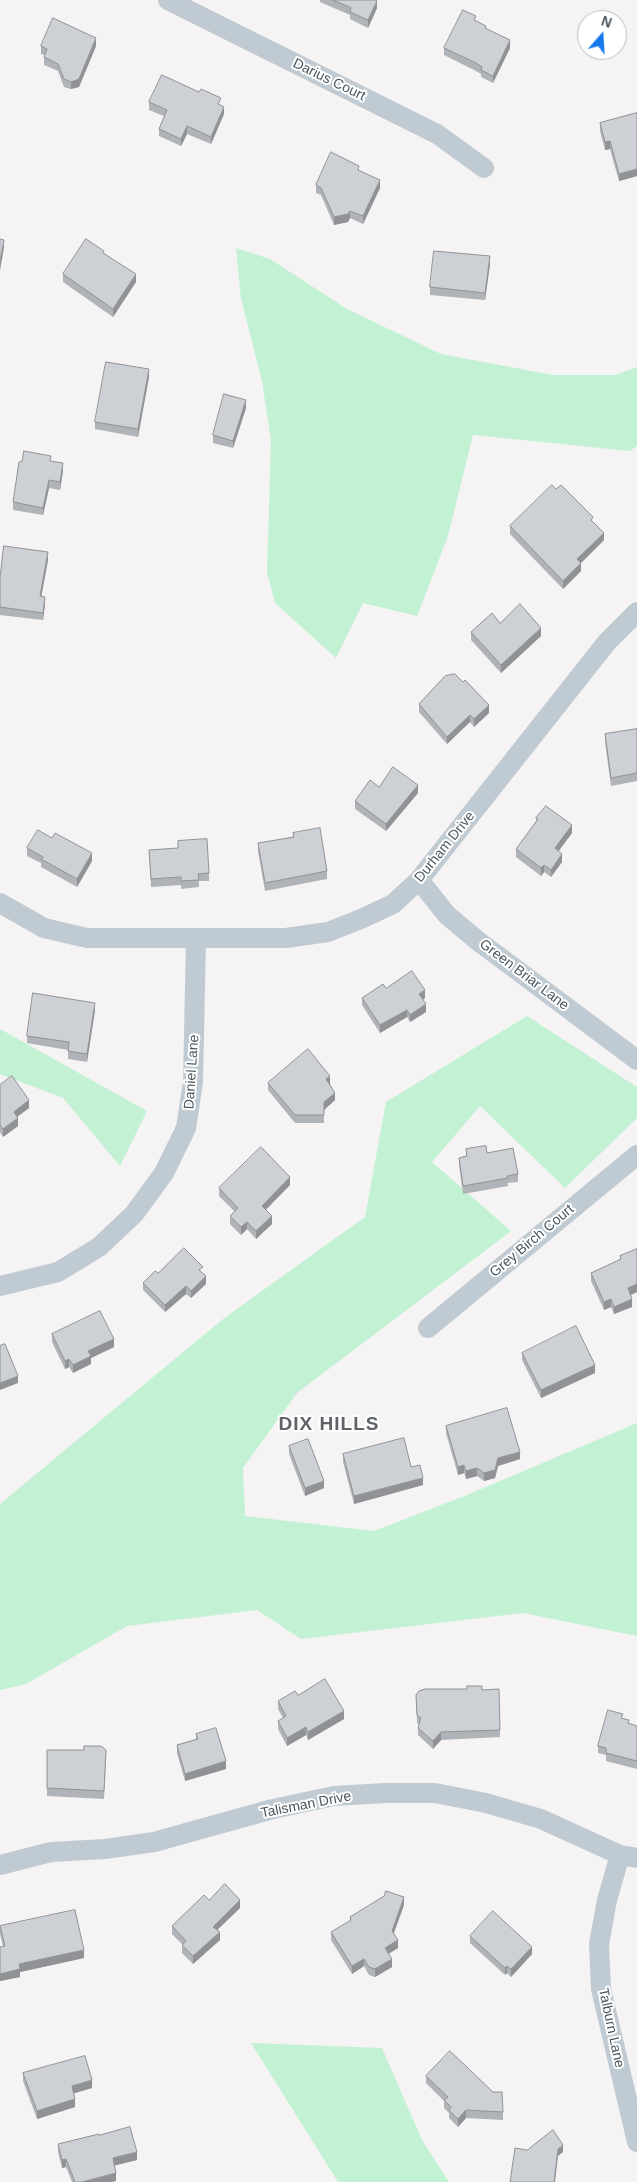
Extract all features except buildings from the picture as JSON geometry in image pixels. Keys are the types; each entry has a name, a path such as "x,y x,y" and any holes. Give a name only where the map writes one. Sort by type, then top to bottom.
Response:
{"street":[{"name":"Darius Court","path":"168,0 437,134 484,168"},
{"name":"Durham Drive","path":"0,903 44,928 87,938 196,939 286,938 328,932 393,904 419,880 607,642 637,612"},
{"name":"Green Briar Lane","path":"419,880 447,915 472,936 637,1060"},
{"name":"Daniel Lane","path":"0,1286 58,1272 99,1247 134,1214 164,1173 186,1128 193,1082 196,939"},
{"name":"Grey Birch Court","path":"428,1328 637,1155"},
{"name":"Talisman Drive","path":"0,1865 51,1852 105,1849 154,1842 273,1809 334,1796 385,1793 435,1793 486,1803 541,1819 629,1856"},
{"name":"Talburn Lane","path":"629,1856 607,1900 599,1944 601,1989 637,2142"}],"green space":[{"path":"236,248 270,259 347,309 441,354 553,375 615,375 637,367 637,446 630,451 473,435 448,536 417,616 363,603 336,658 275,603 267,572 271,440 262,381 241,299"},
{"path":"527,1016 637,1087 637,1118 565,1188 480,1106 432,1162 511,1231 297,1393 243,1468 245,1516 374,1531 467,1495 637,1423 637,1636 523,1613 301,1639 257,1610 127,1626 26,1684 0,1690 0,1504 223,1319 365,1217 386,1102"},
{"path":"0,1029 147,1111 120,1166 63,1098 0,1074"},
{"path":"251,2043 382,2048 422,2140 449,2182 338,2182"}],"district":[{"name":"DIX HILLS","path":"329,1425"}]}
